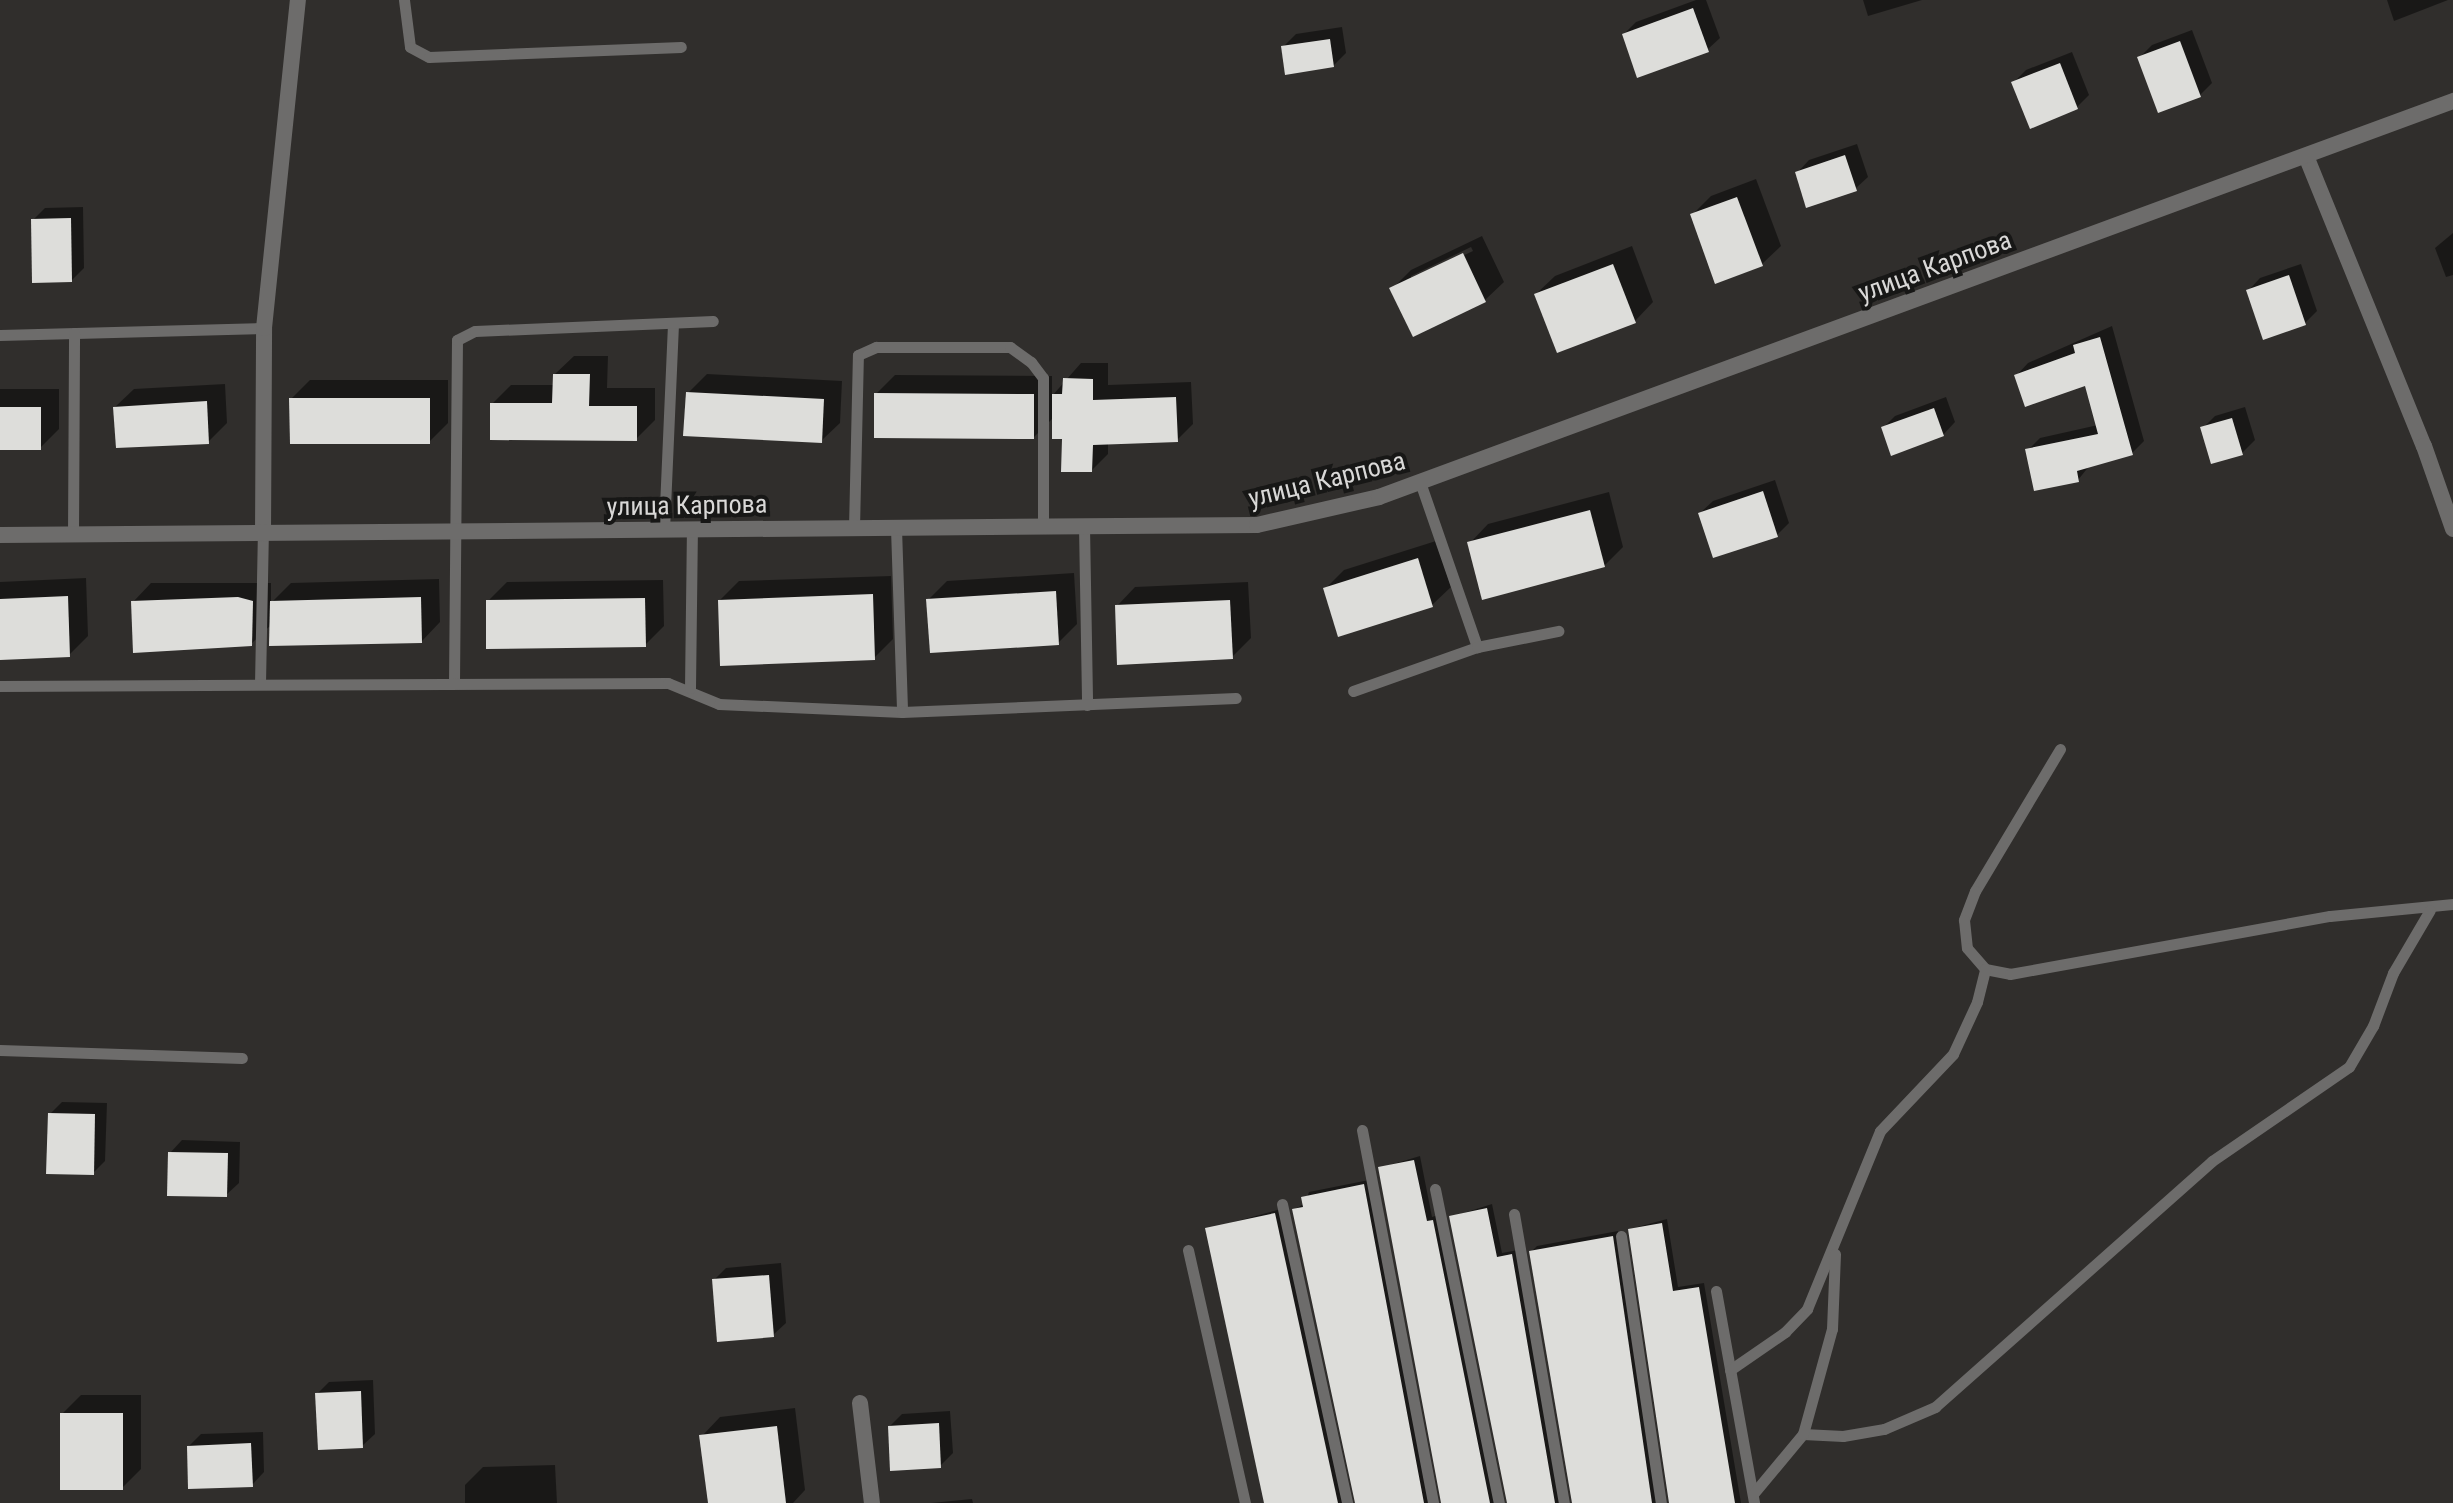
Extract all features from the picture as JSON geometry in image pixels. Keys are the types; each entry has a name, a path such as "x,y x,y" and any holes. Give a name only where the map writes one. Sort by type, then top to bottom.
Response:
{"street":[{"path":"263,534 264,328 298,0"},
{"name":"улица Карпова","path":"0,535 1257,525 1379,497 2453,101"},
{"path":"2306,156 2424,446 2453,529"},
{"path":"860,1403 872,1503"}],"lane":[{"path":"404,0 410,47 429,57 681,47"},
{"path":"454,683 452,532 457,340 475,331 713,321"},
{"path":"664,530 673,323"},
{"path":"0,335 264,328"},
{"path":"73,535 74,333"},
{"path":"854,528 858,355 876,347 1010,347 1031,362 1043,378 1043,526"},
{"path":"1420,482 1477,647"},
{"path":"1084,526 1087,705"},
{"path":"896,528 902,712"},
{"path":"690,688 692,530"},
{"path":"260,684 263,534"},
{"path":"1353,691 1477,647 1558,631"},
{"path":"0,686 668,683 690,688 719,704 902,712 1236,698"},
{"path":"2060,749 1975,891 1964,920 1967,948 1985,969 2010,974 2330,916 2430,910 2453,904"},
{"path":"1803,1434 1843,1436 1884,1429 1935,1407 2212,1161 2349,1067 2373,1026 2393,973 2430,910"},
{"path":"1730,1370 1785,1332 1807,1309 1880,1131 1953,1054 1977,1002 1985,969"},
{"path":"0,1050 242,1058"},
{"path":"1362,1130 1433,1503"},
{"path":"1435,1189 1499,1503"},
{"path":"1282,1204 1347,1503"},
{"path":"1514,1214 1564,1503"},
{"path":"1621,1236 1661,1503"},
{"path":"1754,1498 1803,1434 1832,1329 1835,1246"},
{"path":"1188,1250 1245,1503"},
{"path":"1716,1291 1754,1498"}],"building":[{"path":"1693,8 1709,52 1637,78 1622,34"},
{"path":"1330,39 1334,67 1285,75 1281,46"},
{"path":"2180,41 2201,97 2158,113 2137,57"},
{"path":"2060,63 2078,109 2030,129 2011,82"},
{"path":"1845,155 1857,191 1806,208 1795,172"},
{"path":"1737,197 1763,266 1715,284 1690,214"},
{"path":"71,218 72,282 32,283 31,219"},
{"path":"1463,253 1486,302 1413,337 1389,288"},
{"path":"1613,264 1636,323 1557,353 1534,294"},
{"path":"2289,275 2306,325 2263,340 2246,290"},
{"path":"2100,337 2133,455 2077,471 2079,482 2034,491 2025,449 2098,434 2085,386 2025,407 2014,375 2075,353 2073,345"},
{"path":"553,374 590,374 589,406 637,406 637,441 490,440 490,403 552,403"},
{"path":"1063,378 1093,379 1093,400 1176,397 1178,442 1093,445 1092,472 1061,472 1062,439 1052,439 1052,394 1062,394"},
{"path":"686,392 824,399 822,443 683,436"},
{"path":"874,393 1034,394 1034,439 874,438"},
{"path":"289,398 430,398 430,444 290,444"},
{"path":"207,401 209,444 116,448 113,407"},
{"path":"0,407 41,407 41,450 0,450"},
{"path":"1934,408 1944,436 1891,456 1881,427"},
{"path":"2232,418 2243,455 2211,464 2200,427"},
{"path":"1763,491 1778,537 1713,558 1698,513"},
{"path":"1590,510 1605,567 1482,600 1467,542"},
{"path":"1418,558 1433,607 1338,637 1323,588"},
{"path":"1056,591 1059,645 930,653 926,599"},
{"path":"873,594 875,660 720,666 718,600"},
{"path":"68,596 70,657 0,660 0,599"},
{"path":"238,597 253,601 252,646 133,653 131,601"},
{"path":"421,597 422,643 269,646 270,601"},
{"path":"645,598 646,647 486,649 486,600"},
{"path":"1230,600 1233,659 1117,665 1115,605"},
{"path":"48,1113 95,1114 94,1175 46,1174"},
{"path":"168,1152 228,1153 227,1197 167,1196"},
{"path":"1414,1160 1427,1221 1433,1220 1490,1503 1441,1503 1378,1167"},
{"path":"1364,1184 1424,1503 1355,1503 1292,1209 1303,1207 1301,1197"},
{"path":"1487,1208 1497,1257 1512,1254 1555,1503 1507,1503 1449,1216"},
{"path":"1275,1213 1338,1503 1264,1503 1205,1228"},
{"path":"1662,1223 1673,1291 1699,1287 1735,1503 1669,1503 1628,1229"},
{"path":"1613,1236 1652,1503 1572,1503 1529,1251"},
{"path":"769,1275 774,1337 717,1342 712,1279"},
{"path":"361,1391 363,1448 318,1450 315,1393"},
{"path":"60,1413 123,1413 123,1490 60,1490"},
{"path":"939,1423 941,1468 890,1471 888,1426"},
{"path":"777,1426 786,1503 708,1503 699,1435"},
{"path":"251,1443 253,1487 188,1489 187,1446"}]}
